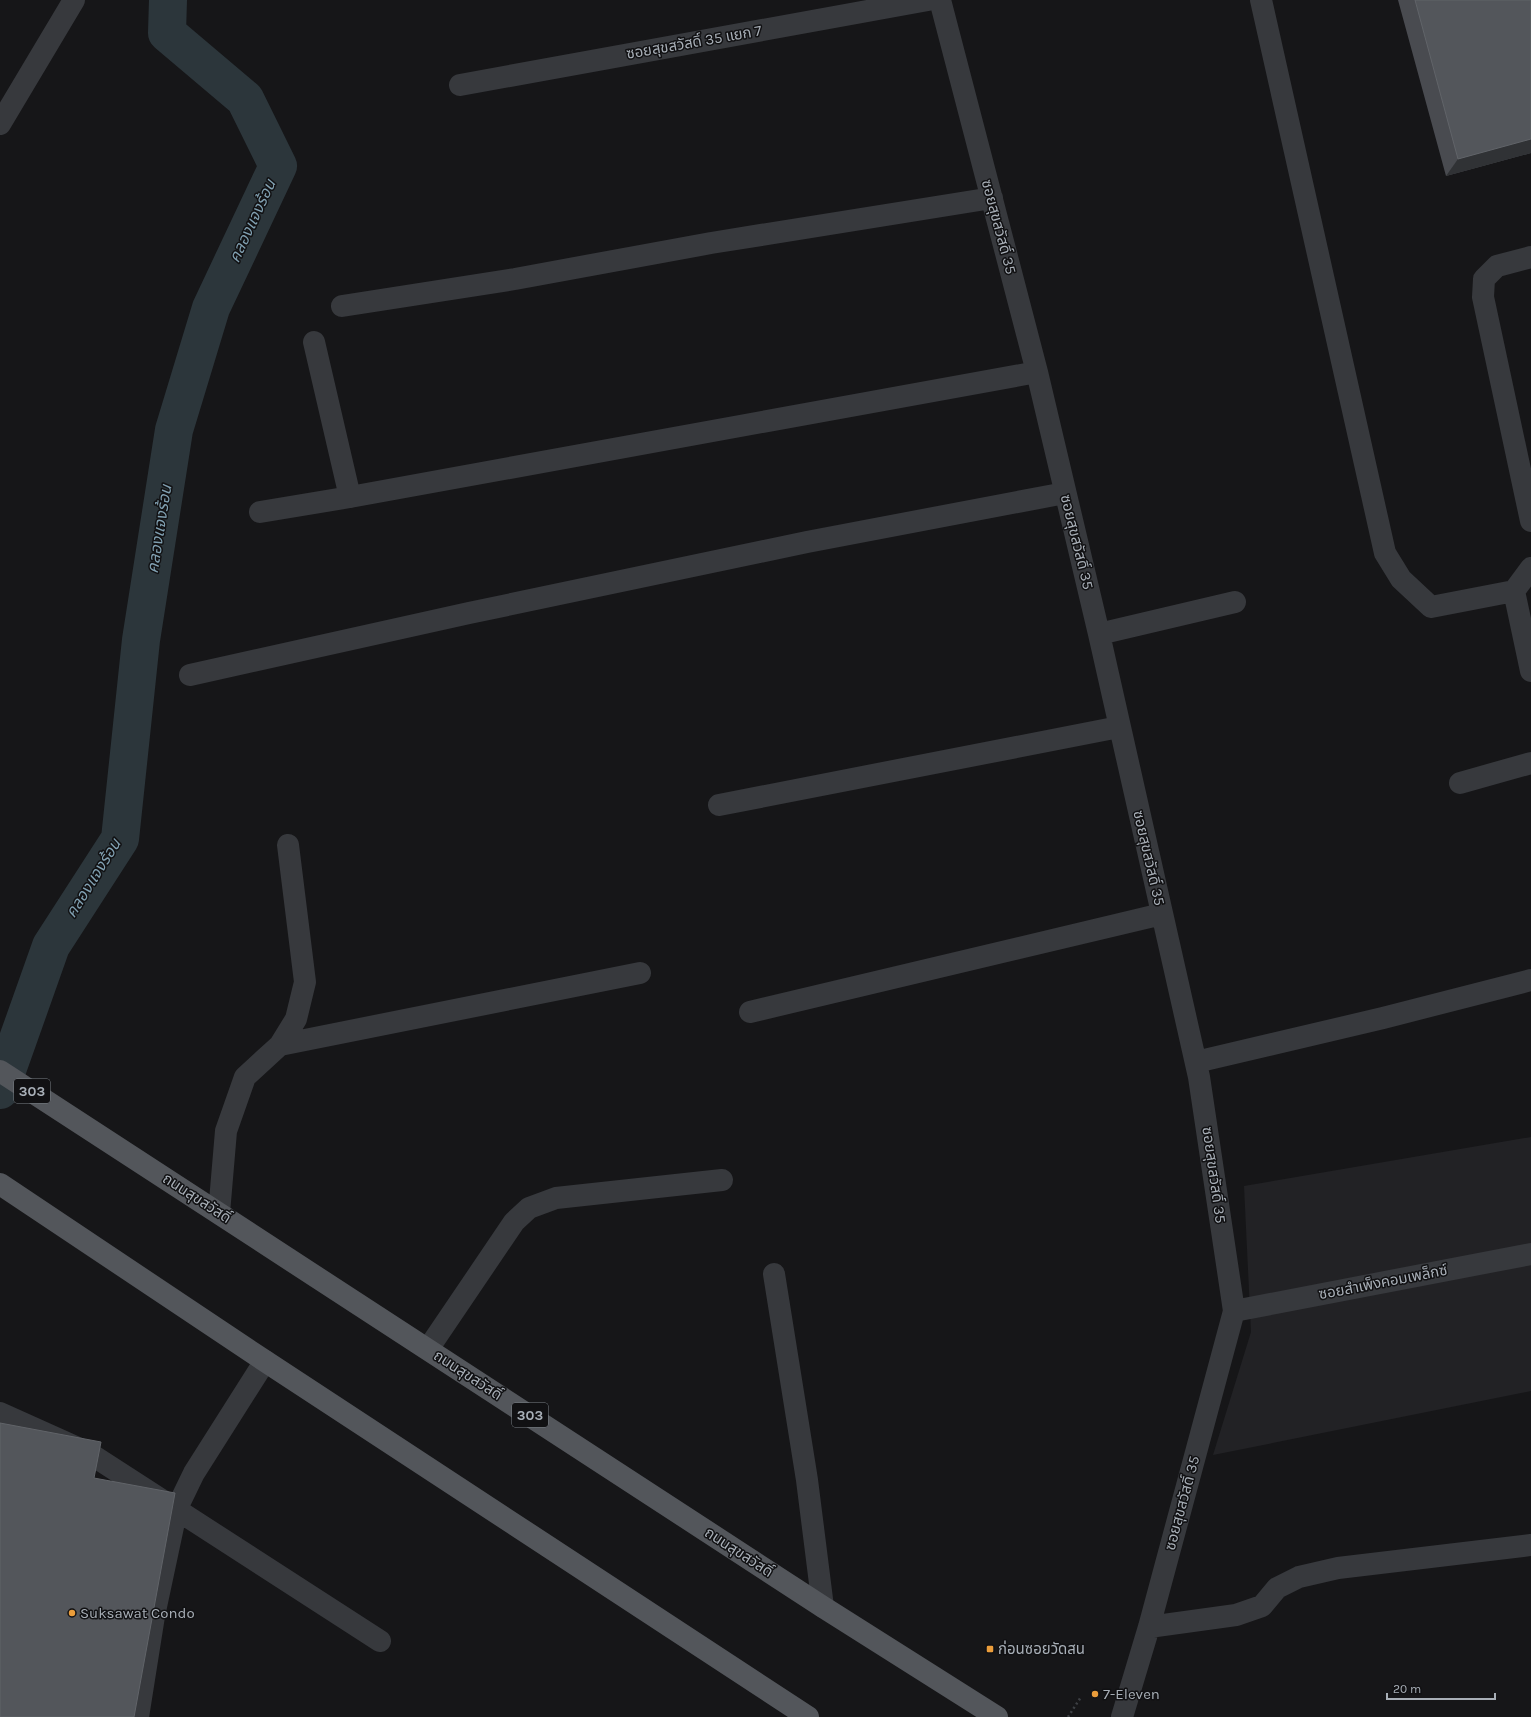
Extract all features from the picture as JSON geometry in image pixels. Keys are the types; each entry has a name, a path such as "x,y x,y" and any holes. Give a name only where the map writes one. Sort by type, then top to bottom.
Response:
{"main road":[{"name":"ถนนสุขสวัสดิ์","path":"0,1071 823,1608 997,1717"},
{"path":"0,1184 265,1361 808,1717"}],"street":[{"path":"0,124 74,0"},
{"name":"ซอยสุขสวัสดิ์ 35 แยก 7","path":"460,85 928,0"},
{"name":"ซอยสุขสวัสดิ์ 35","path":"940,0 1037,372 1099,634 1196,1062 1234,1311 1149,1627 1122,1717"},
{"path":"1261,0 1385,553 1401,579 1431,606 1514,591 1531,568"},
{"path":"342,306 515,280 726,241 992,198"},
{"path":"1531,257 1498,266 1484,279 1483,298 1528,487 1531,521"},
{"path":"314,342 350,497"},
{"path":"260,512 1037,372"},
{"path":"190,675 530,600 807,542 1065,493"},
{"path":"1514,591 1524,611 1531,671"},
{"path":"1099,634 1235,602"},
{"path":"719,805 1119,727"},
{"path":"1460,783 1531,763"},
{"path":"219,1213 226,1131 245,1077 280,1045 296,1019 304,982 288,845"},
{"path":"750,1012 1162,914"},
{"path":"280,1045 640,973"},
{"path":"1196,1062 1383,1018 1531,980"},
{"path":"428,1349 514,1222 529,1208 556,1198 722,1180"},
{"name":"ซอยสำเพ็งคอมเพล็กซ์","path":"1234,1311 1531,1254"},
{"path":"774,1274 807,1480 823,1608"},
{"path":"138,1717 154,1616 177,1508 194,1473 265,1361"},
{"path":"0,1413 89,1453 177,1508 380,1641"},
{"path":"1149,1627 1236,1615 1262,1606 1277,1588 1299,1577 1338,1568 1531,1545"}],"path":[{"path":"1068,1717 1081,1697"}],"shaded area":[{"path":"1531,1137 1531,1391 1213,1455 1251,1332 1244,1186"}],"building":[{"path":"1415,0 1531,0 1531,139 1458,159"},
{"name":"Suksawat Condo","path":"0,1423 101,1442 94,1478 175,1493 134,1717 0,1717"}],"waterway":[{"name":"คลองแจงร้อน","path":"0,1090 51,946 120,839 141,640 174,430 211,308 278,166 245,99 167,33 168,0"}],"place":[{"name":"Suksawat Condo","path":"72,1613"},
{"name":"ก่อนซอยวัดสน","path":"990,1649"},
{"name":"7-Eleven","path":"1095,1694"}]}
